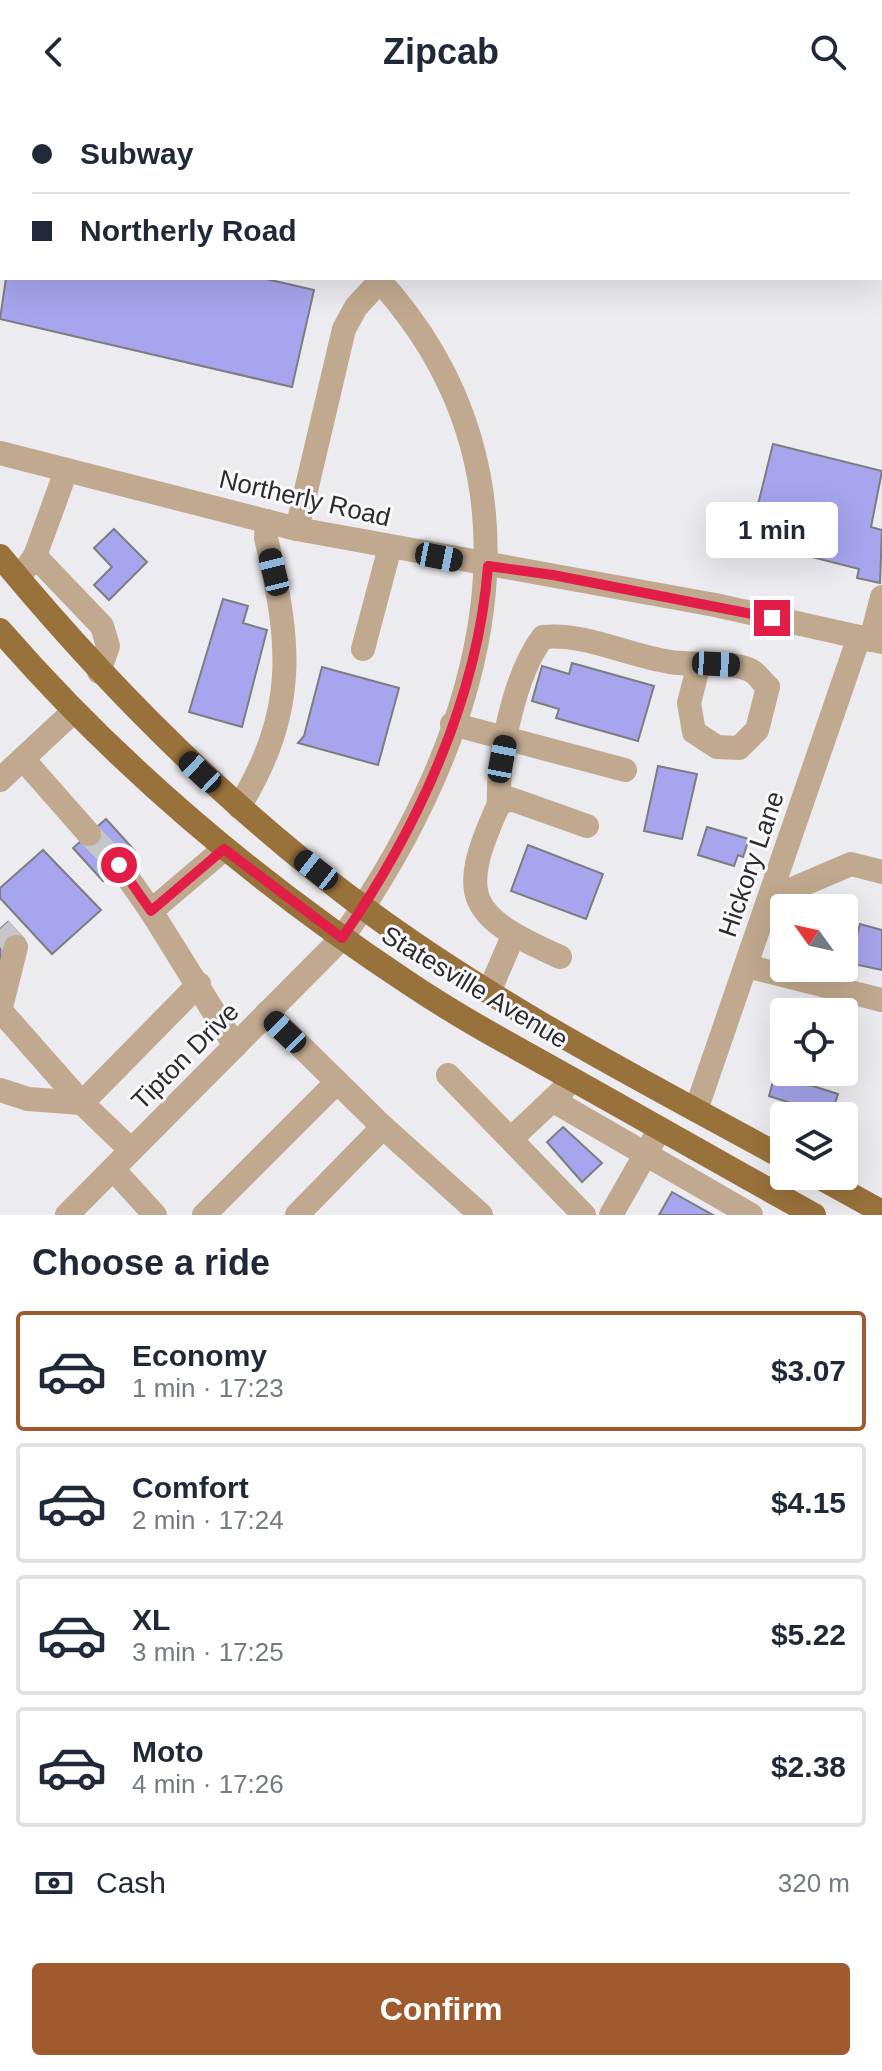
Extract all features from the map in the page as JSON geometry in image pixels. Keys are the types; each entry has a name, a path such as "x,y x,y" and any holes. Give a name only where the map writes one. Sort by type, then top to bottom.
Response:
{"main road":[{"name":"Statesville Avenue","path":"0,556 99,672 239,807 363,908 489,992 770,1150"},
{"name":"Statesville Avenue","path":"0,630 74,711 171,805 342,938 425,994 814,1215"},
{"path":"842,1190 882,1212"}],"street":[{"path":"297,529 344,329 356,307 378,280"},
{"name":"Tipton Drive","path":"67,1215 342,938 363,908 424,794 452,724 478,639 488,566 484,495 464,419 428,345 378,280"},
{"name":"Northerly Road","path":"0,453 297,529 715,605 871,640"},
{"path":"18,578 35,556 66,471"},
{"path":"239,807 262,769 284,702 287,656 266,538 267,521"},
{"path":"363,649 390,547"},
{"path":"35,556 102,626 108,646 99,672"},
{"name":"Hickory Lane","path":"696,1110 769,899 871,640 882,597"},
{"path":"560,957 513,936 485,916 473,891 481,846 499,804 498,781 506,738 529,655 543,637 564,635 670,662 699,664"},
{"path":"0,780 74,711"},
{"path":"452,724 625,770"},
{"path":"23,759 89,834"},
{"path":"499,804 511,799 587,826"},
{"path":"151,911 224,849"},
{"path":"769,899 851,864 882,872"},
{"path":"119,865 199,984 235,1046"},
{"path":"489,992 513,936"},
{"path":"9,952 0,1011 82,1103 131,1150"},
{"path":"746,966 882,1000"},
{"path":"0,1090 28,1099 82,1103 199,984"},
{"path":"267,1013 383,1127 481,1215"},
{"path":"448,1075 584,1215"},
{"path":"511,1139 573,1079"},
{"path":"204,1215 337,1082"},
{"path":"552,1100 751,1215"},
{"path":"297,1215 383,1127"},
{"path":"611,1215 661,1129"},
{"path":"113,1169 155,1215"},
{"path":"762,1215 772,1191"}],"building":[{"path":"6,280 271,280 314,290 292,387 0,319"},
{"path":"773,444 882,471 871,527 882,530 880,583 857,578 859,569 749,541"},
{"path":"114,529 147,562 109,600 94,585 112,567 94,548"},
{"path":"223,599 248,606 243,623 267,630 242,727 189,712"},
{"path":"572,663 654,686 638,741 556,718 559,709 532,701 542,666 569,674"},
{"path":"322,667 399,688 378,765 298,743 304,736"},
{"path":"658,766 697,774 682,839 644,831"},
{"path":"106,819 135,851 103,881 73,848"},
{"path":"707,827 749,839 743,857 738,855 734,866 698,855"},
{"path":"528,845 603,874 586,919 511,891"},
{"path":"43,850 101,910 52,954 0,898 0,888"},
{"path":"8,922 24,939 0,960 0,929"},
{"path":"860,924 882,930 882,970 858,965"},
{"path":"772,1086 813,1086 838,1094 835,1102 788,1102 769,1096"},
{"path":"563,1127 602,1163 582,1182 547,1142"},
{"path":"672,1192 713,1215 659,1215"}],"tunnel":[{"path":"89,834 119,865"},
{"path":"0,929 16,947"}],"route":[{"path":"119,865 151,911 224,849 342,938 363,908 395,849 444,748 478,639 488,566 553,575 772,618"}]}
